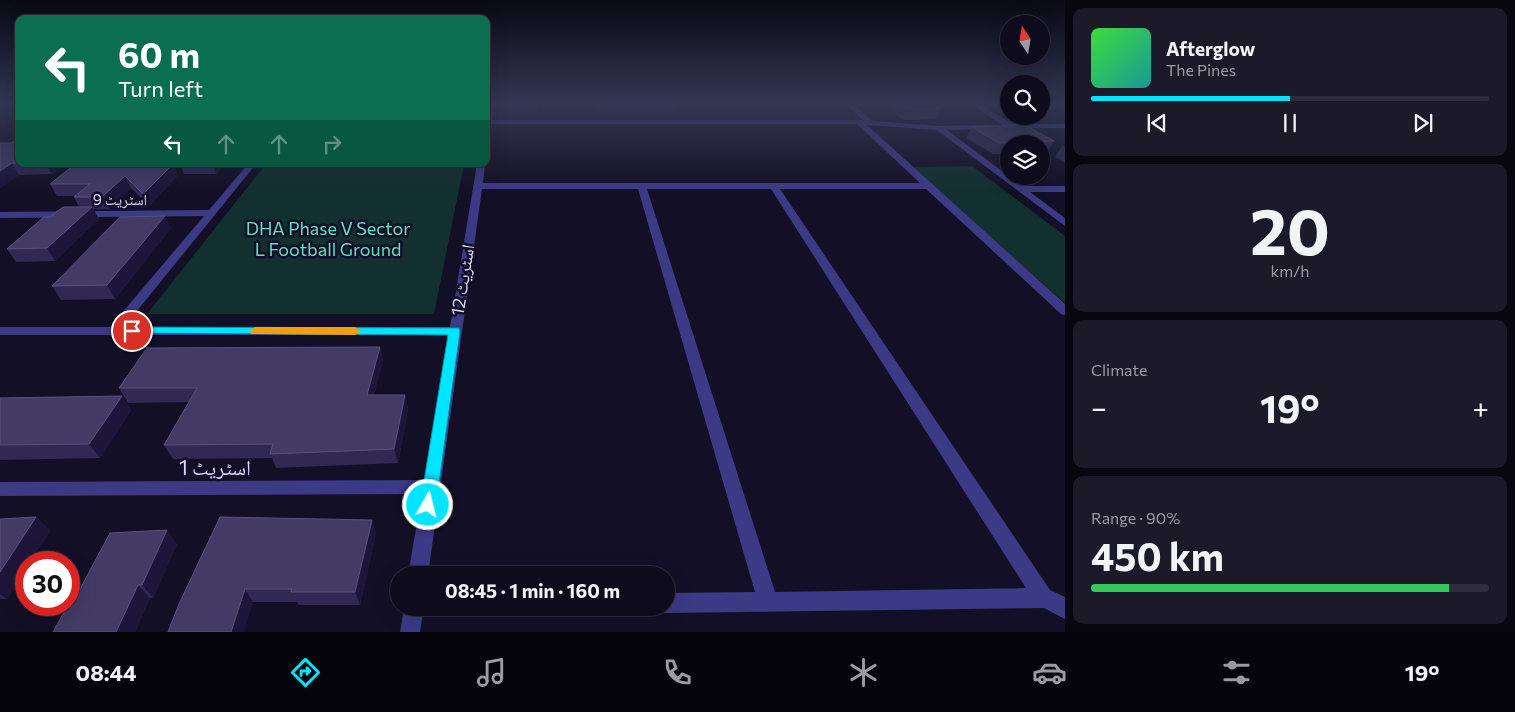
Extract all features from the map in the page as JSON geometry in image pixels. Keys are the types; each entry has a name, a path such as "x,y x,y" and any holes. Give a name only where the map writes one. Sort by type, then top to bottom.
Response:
{"street":[{"path":"871,133 1065,311"},
{"path":"946,133 1065,223"},
{"path":"114,331 250,167"},
{"name":"اسٹریٹ 12","path":"419,566 480,167"},
{"path":"773,185 1044,598"},
{"path":"477,186 927,186"},
{"path":"642,186 768,602"},
{"path":"1020,189 1065,189"},
{"name":"اسٹریٹ 9","path":"0,215 211,214"},
{"path":"0,331 454,331"},
{"name":"اسٹریٹ 1","path":"0,489 430,487"},
{"path":"675,603 1044,598 1056,602 1065,609"},
{"path":"410,632 413,616"}],"green space":[{"path":"972,166 1065,236 1065,303 910,167"},
{"name":"DHA Phase V Sector L Football Ground","path":"264,167 463,167 434,314 147,314"}],"building":[{"path":"983,133 1043,135 1000,135 1000,143"},
{"path":"15,140 15,163 0,171 0,143 11,143"},
{"path":"71,167 170,167 143,194 125,176 102,197 74,197 90,184 50,184"},
{"path":"63,207 92,207 47,248 7,249 44,217 50,217"},
{"path":"165,216 107,285 52,286 120,217"},
{"path":"380,347 367,395 405,395 394,449 270,454 273,444 164,445 197,388 119,388 147,348"},
{"path":"122,396 89,444 0,445 0,398"},
{"path":"36,517 0,572 0,519"},
{"path":"220,517 372,520 355,592 291,592 292,589 245,589 231,632 168,632 179,604"},
{"path":"167,530 142,585 138,585 116,632 53,632 62,616 80,616 80,589 110,533"}],"slow traffic":[{"path":"255,331 355,331"}],"route":[{"path":"132,331 454,331 428,505"}]}
